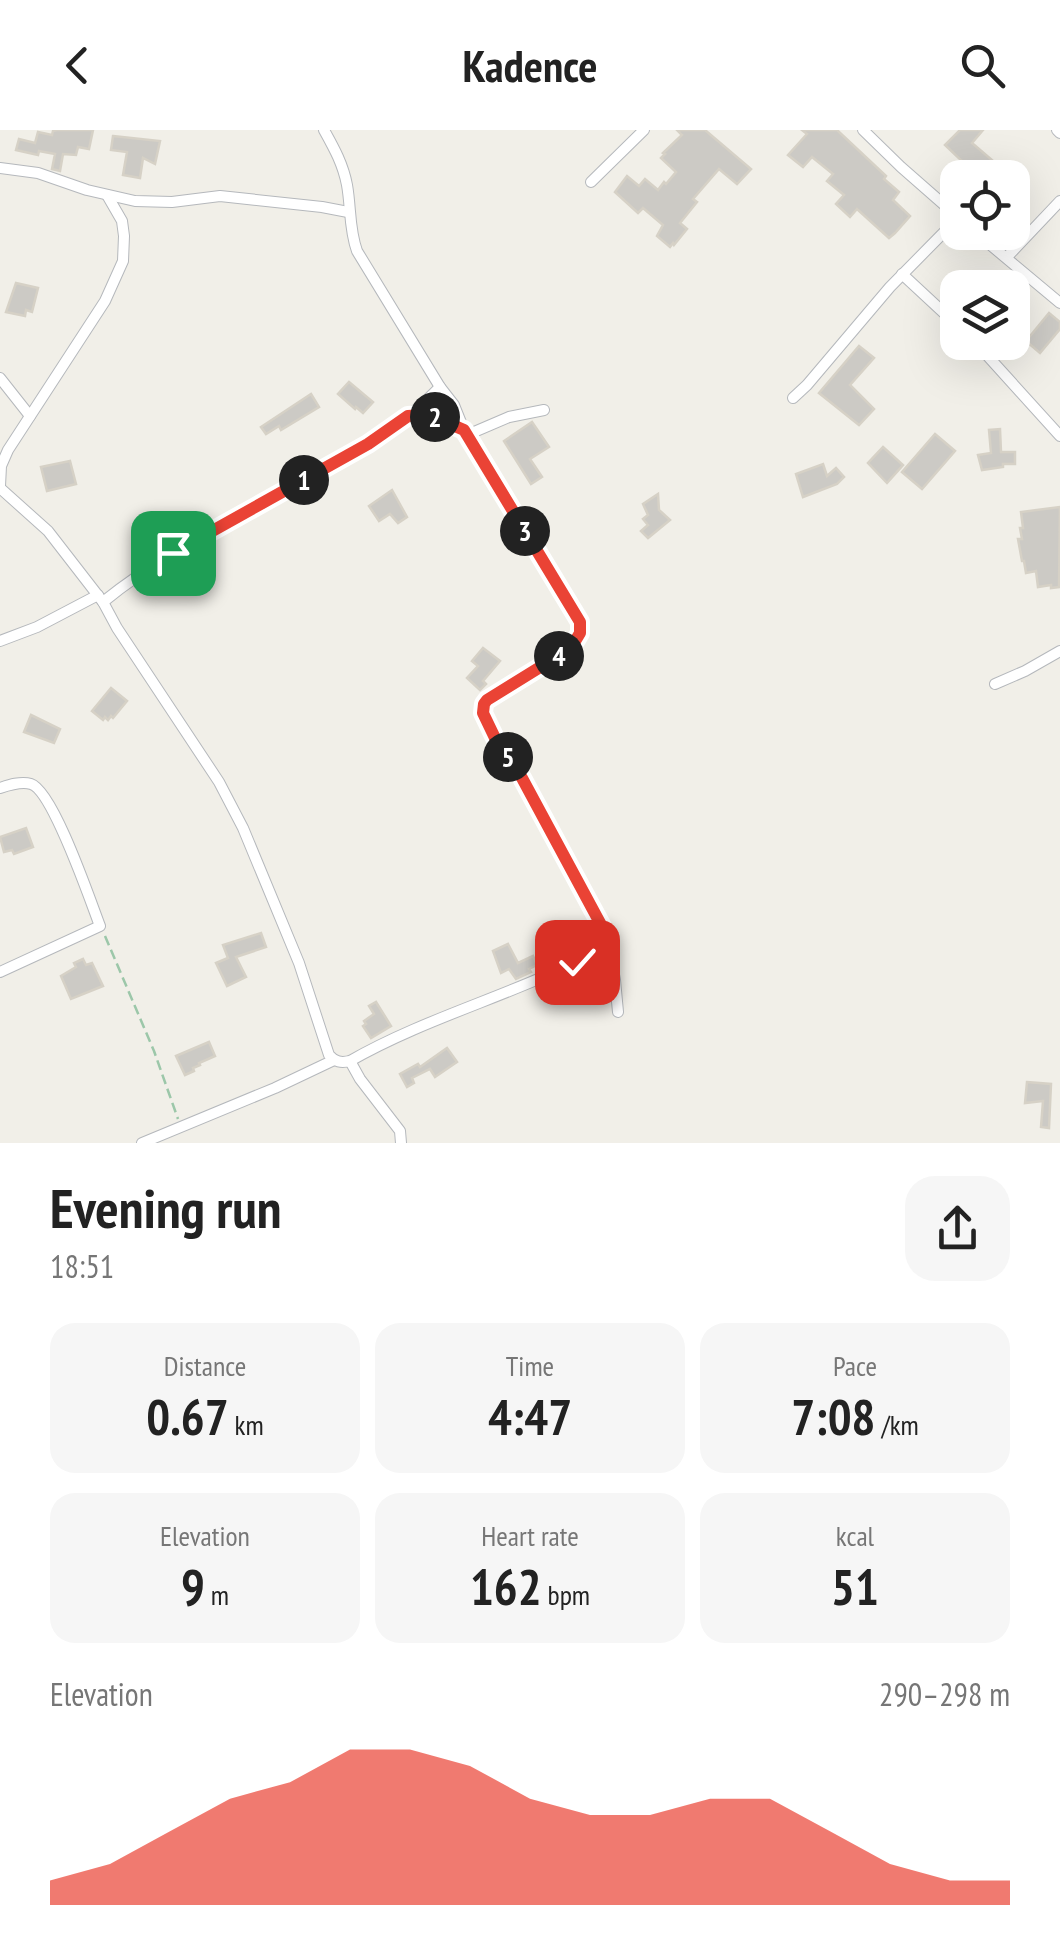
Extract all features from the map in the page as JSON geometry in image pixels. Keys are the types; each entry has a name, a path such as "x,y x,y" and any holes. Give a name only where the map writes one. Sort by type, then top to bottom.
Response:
{"street":[{"path":"324,130 341,161 357,251 454,405 466,433 580,622 580,633 571,648 487,700 483,713 606,934 618,1012"},
{"path":"591,182 644,130"},
{"path":"864,130 940,202"},
{"path":"0,168 38,173 135,201 172,202 220,196 348,212"},
{"path":"106,194 122,221 123,260 105,301 8,450 1,466 0,487 48,532 100,598 219,782 243,828 334,1060"},
{"path":"1007,258 1060,201"},
{"path":"792,398 940,236"},
{"path":"997,250 1060,302"},
{"path":"902,274 940,309"},
{"path":"991,360 1060,436"},
{"path":"0,378 30,416"},
{"path":"0,640 37,627 127,583 173,553 368,444 440,387"},
{"path":"408,416 434,417 466,433 509,417 544,410"},
{"path":"995,684 1060,651"},
{"path":"0,788 32,784 46,795 100,926 0,972"},
{"path":"142,1143 334,1060 350,1061 400,1035 570,966 608,945"},
{"path":"350,1061 400,1132 401,1143"}],"path":[{"path":"100,926 154,1051 181,1127"}],"building":[{"path":"57,130 93,130 89,149 78,147 76,155 63,154 60,171 52,169 55,154 16,150 19,139 35,143 38,132 52,135"},
{"path":"677,130 705,130 751,169 737,184 719,169 693,199 697,202 680,223 687,229 670,247 657,236 663,225 643,208 638,213 615,192 627,176 639,186 645,179 658,190 666,184 676,172 661,158 682,135"},
{"path":"802,130 837,130 886,176 884,179 899,192 893,200 910,216 895,233 889,238 857,209 850,217 836,204 844,195 827,181 833,174 812,157 803,167 788,155 807,134"},
{"path":"960,130 983,130 972,143 992,160 961,160 945,145"},
{"path":"113,136 160,141 155,164 143,158 140,178 123,175 127,152 111,150"},
{"path":"16,283 38,288 32,312 26,310 25,316 6,312"},
{"path":"1049,313 1060,322 1060,329 1040,353 1030,344 1030,336"},
{"path":"859,346 874,358 850,385 874,409 859,425 819,393"},
{"path":"349,382 373,402 363,413 338,394"},
{"path":"311,394 319,407 281,430 279,426 266,434 261,427"},
{"path":"532,422 549,447 530,459 542,477 531,484 504,441"},
{"path":"1000,429 1001,452 1015,452 1015,464 982,470 978,455 991,453 989,430"},
{"path":"935,434 955,451 922,489 902,472"},
{"path":"883,447 903,465 887,483 868,463"},
{"path":"70,461 76,484 47,491 41,467"},
{"path":"823,464 827,476 836,468 844,477 837,484 803,497 796,474"},
{"path":"392,490 407,517 398,523 390,514 379,521 369,506"},
{"path":"658,494 659,510 670,520 648,538 641,531 648,525 643,519 648,515 643,504"},
{"path":"1060,507 1059,587 1038,587 1036,571 1026,573 1022,561 1018,539 1022,539 1021,512"},
{"path":"483,648 500,661 480,690 467,678 478,666 472,661"},
{"path":"111,688 127,701 113,718 103,720 92,711"},
{"path":"31,715 60,729 54,743 24,732"},
{"path":"26,828 33,847 14,854 12,850 4,852 0,837"},
{"path":"261,933 266,947 236,957 246,977 227,986 216,963 228,958 223,945"},
{"path":"508,944 518,963 533,956 537,965 529,969 531,972 516,979 509,969 501,973 493,951"},
{"path":"83,959 86,965 92,963 103,986 71,999 61,976"},
{"path":"376,1002 391,1026 371,1038 363,1026 374,1014 369,1006"},
{"path":"209,1042 215,1056 185,1075 176,1056"},
{"path":"447,1048 457,1062 435,1077 430,1069 412,1078 414,1083 407,1087 400,1074 418,1064 420,1067"},
{"path":"1027,1082 1051,1084 1049,1128 1041,1127 1043,1101 1025,1103"}],"route":[{"path":"173,553 368,444 408,416 434,417 464,430 580,622 578,640 571,648 487,700 483,713 606,934 608,945 577,962"}]}
